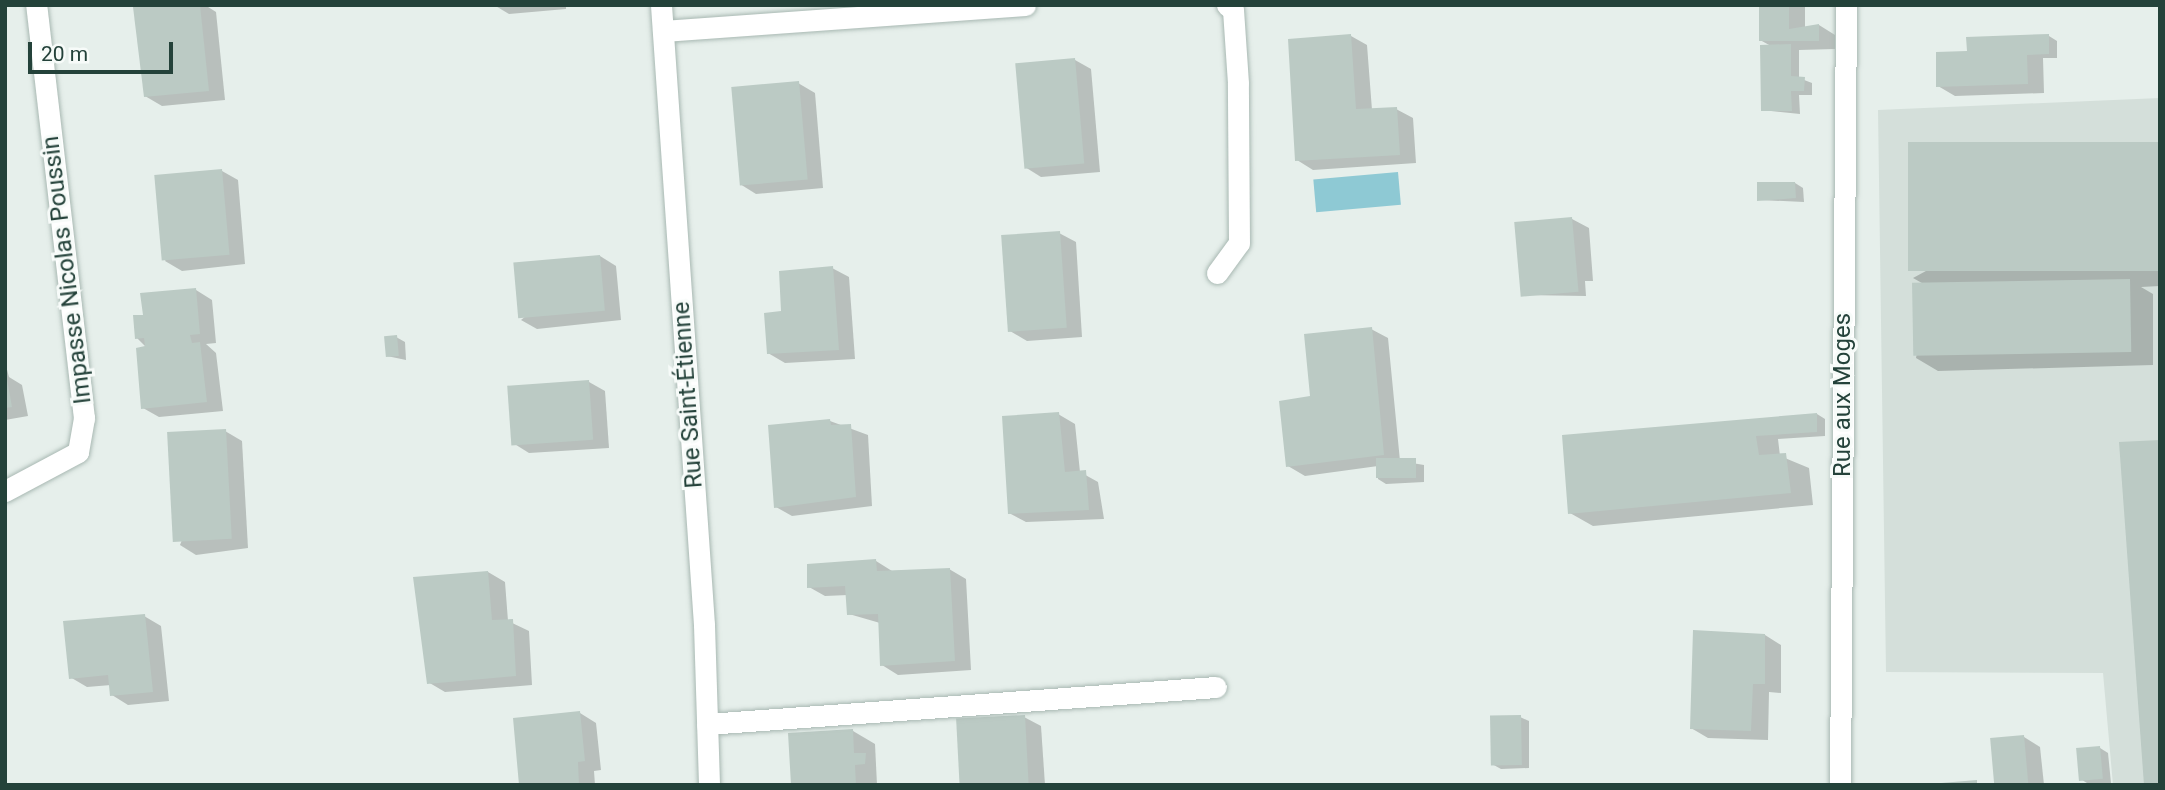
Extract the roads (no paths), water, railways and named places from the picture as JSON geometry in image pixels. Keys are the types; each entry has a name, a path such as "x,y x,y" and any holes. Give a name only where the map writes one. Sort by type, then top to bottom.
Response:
{"street":[{"name":"Impasse Nicolas Poussin","path":"5,491 78,452 84,418 37,5"},
{"name":"Rue Saint-Étienne","path":"661,5 709,785"},
{"path":"663,31 1025,5"},
{"path":"1217,273 1239,243 1238,83 1233,10 1227,5"},
{"name":"Rue aux Moges","path":"1840,785 1846,5"},
{"path":"707,724 1216,687"}],"water":[{"path":"1398,172 1401,205 1316,212 1313,179"}]}
